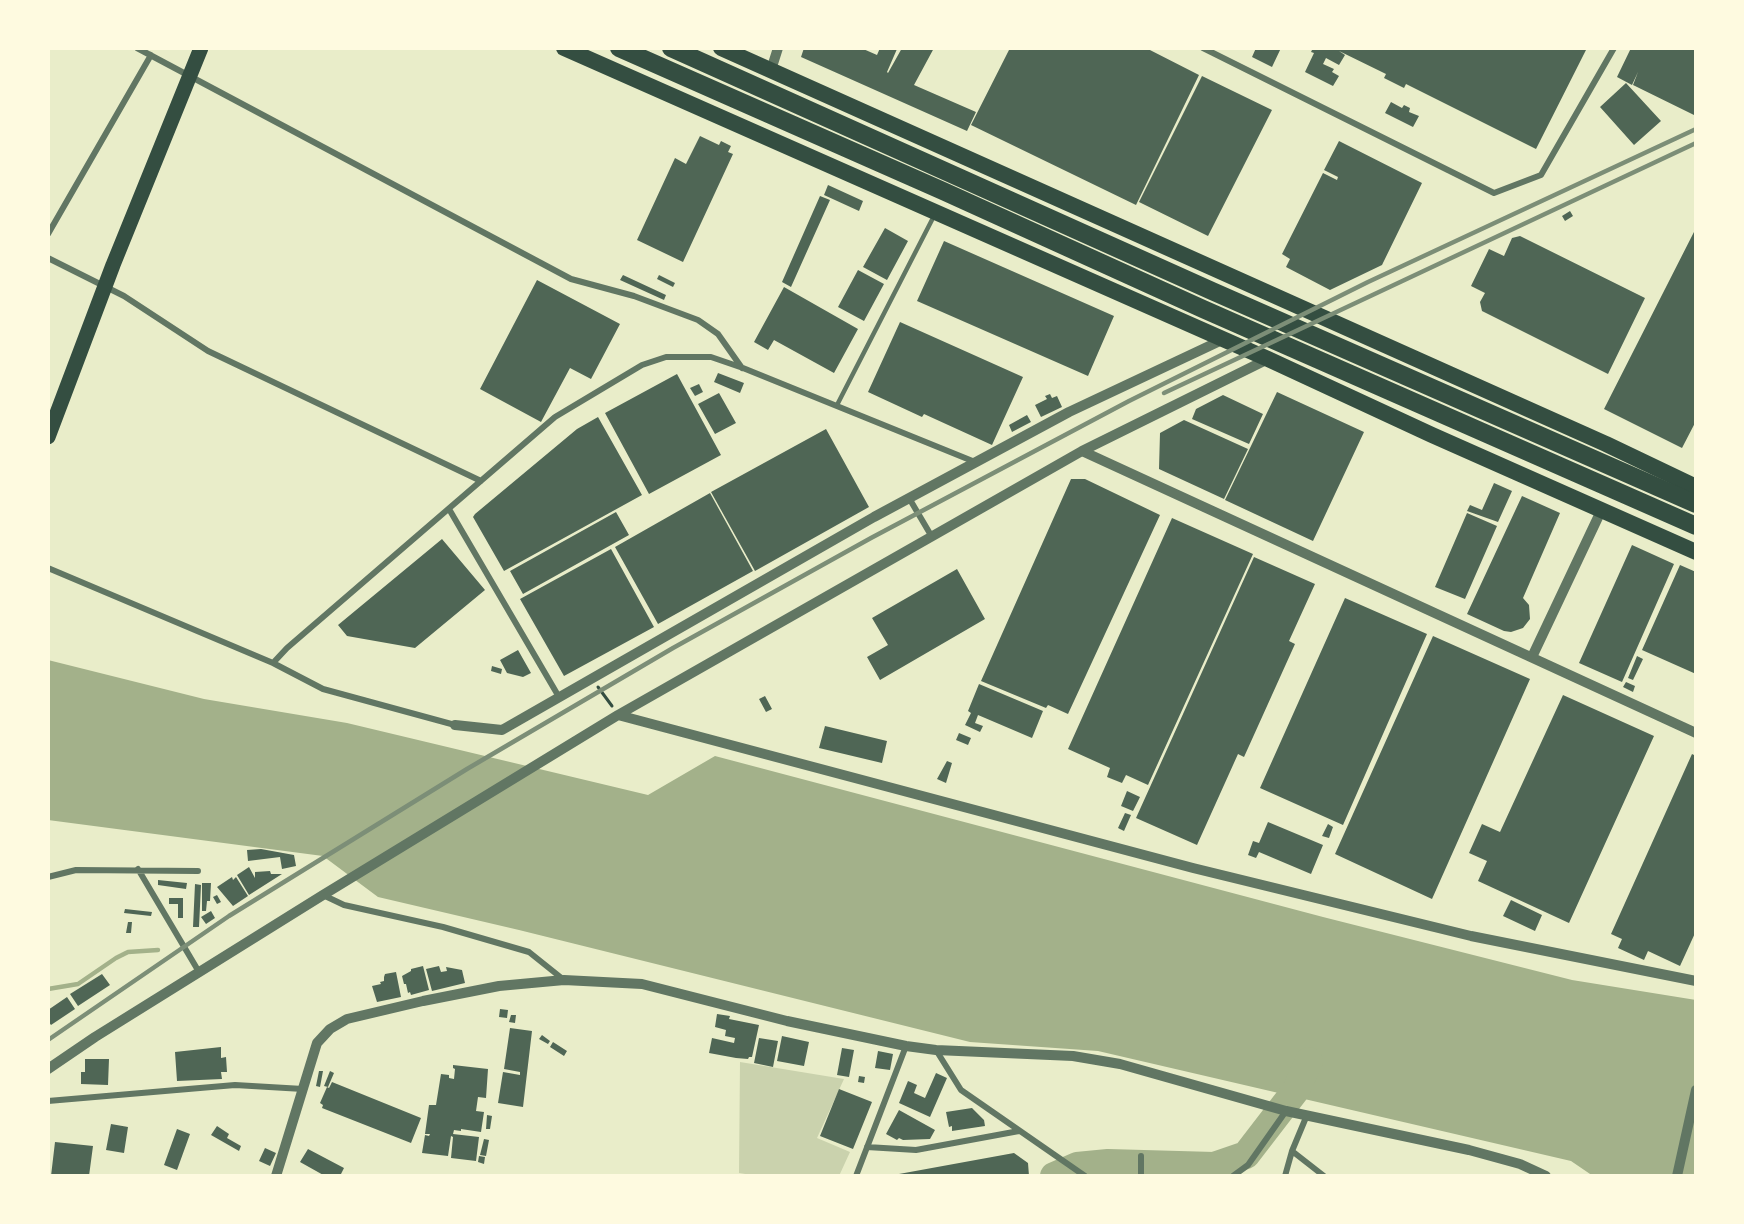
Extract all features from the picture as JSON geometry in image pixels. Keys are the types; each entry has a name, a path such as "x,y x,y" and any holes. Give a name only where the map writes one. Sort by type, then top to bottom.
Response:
{"highway":[{"path":"564,48 1268,359 1696,552"},
{"path":"619,48 1696,526"},
{"path":"721,48 1696,487"},
{"path":"679,52 1201,286 1696,504"}],"main road":[{"path":"48,437 105,286 201,48"}],"street":[{"path":"136,48 571,279 634,296 698,320 718,334 742,368"},
{"path":"771,70 778,48"},
{"path":"1203,48 1494,193 1541,175 1614,48"},
{"path":"48,234 151,55"},
{"path":"48,258 135,302 208,351 481,481"},
{"path":"48,568 273,663 323,689 455,725 502,730 909,498 1069,412 1222,340"},
{"path":"273,663 287,648 555,417 642,365 666,357 711,357 837,405 976,463"},
{"path":"48,1069 95,1037 322,895 618,715 1083,451 1268,359"},
{"path":"1083,451 1696,733"},
{"path":"909,498 932,537"},
{"path":"449,509 559,698"},
{"path":"1532,657 1601,511"},
{"path":"618,715 1193,868 1472,936 1696,981"},
{"path":"48,878 76,870 198,871"},
{"path":"138,870 199,972"},
{"path":"322,895 344,905 443,927 529,952 564,980"},
{"path":"276,1176 317,1043 330,1029 347,1019 423,1000 499,986 564,980 642,984 787,1021 906,1046 936,1050 1085,1058 1120,1064 1286,1111 1469,1150 1520,1164 1545,1176"},
{"path":"856,1176 906,1046"},
{"path":"936,1050 961,1090 1085,1176"},
{"path":"48,1101 236,1085 303,1089"},
{"path":"1677,1176 1696,1090"},
{"path":"1233,1176 1248,1165 1286,1111"},
{"path":"1285,1176 1307,1114"},
{"path":"867,1147 916,1150 1019,1131"},
{"path":"1292,1151 1324,1176"},
{"path":"1141,1156 1141,1176"}],"lane":[{"path":"837,405 936,212"}],"path":[{"path":"592,678 618,715"}],"shaded area":[{"path":"48,660 204,699 347,723 648,795 715,756 1323,917 1572,980 1696,1000 1696,1176 1593,1176 1571,1161 1098,1051 970,1042 378,897 323,856 48,820"},
{"path":"740,1062 844,1079 817,1138 850,1152 839,1176 758,1176 739,1173"}],"building":[{"path":"804,48 861,48 877,55 880,48 896,48 888,73 902,48 934,48 914,85 976,112 967,131 801,57"},
{"path":"1010,48 1146,48 1199,75 1136,205 971,125"},
{"path":"1256,48 1281,48 1272,67 1252,57"},
{"path":"1313,48 1587,48 1536,149 1406,84 1404,88 1384,78 1386,74 1339,51 1345,55 1339,65 1326,58 1323,64 1334,69 1332,72 1339,76 1333,86 1305,72 1314,53 1311,52"},
{"path":"1631,48 1691,48 1696,51 1696,114 1633,85 1638,72 1632,85 1617,77"},
{"path":"1202,76 1272,110 1208,236 1139,202"},
{"path":"1626,83 1661,121 1634,145 1600,107"},
{"path":"1391,102 1402,108 1404,105 1410,108 1409,112 1419,116 1413,127 1385,113"},
{"path":"700,136 719,145 721,141 731,146 728,152 733,154 683,262 637,240 675,158 686,164"},
{"path":"1339,141 1422,183 1382,265 1330,290 1286,267 1290,259 1282,254 1323,173 1337,180 1338,177 1324,170"},
{"path":"828,185 863,201 859,211 824,195"},
{"path":"820,196 830,200 791,287 782,282"},
{"path":"1570,211 1573,216 1565,221 1562,216"},
{"path":"885,228 908,241 887,280 863,267"},
{"path":"1696,228 1696,421 1682,448 1604,409"},
{"path":"1520,236 1645,298 1608,374 1482,311 1480,302 1485,293 1471,286 1489,249 1504,256 1512,238"},
{"path":"944,241 1114,316 1088,376 917,301"},
{"path":"858,270 884,284 864,321 838,307"},
{"path":"623,275 666,295 664,300 620,280"},
{"path":"659,275 675,283 673,287 657,279"},
{"path":"537,280 620,324 591,379 570,368 541,422 480,389"},
{"path":"784,287 858,329 834,373 774,340 768,350 754,342"},
{"path":"900,322 1023,377 992,445 868,392"},
{"path":"718,373 744,383 740,393 714,382"},
{"path":"677,374 721,455 649,494 605,413"},
{"path":"699,384 703,392 695,396 690,388"},
{"path":"1277,392 1364,432 1313,541 1225,500"},
{"path":"719,393 736,423 715,434 698,404"},
{"path":"1050,394 1052,398 1057,396 1062,407 1041,417 1035,405 1047,399 1045,396"},
{"path":"1223,395 1263,414 1249,444 1192,419 1196,409"},
{"path":"1027,415 1031,422 1012,432 1009,425"},
{"path":"598,417 642,495 504,571 473,517 577,429"},
{"path":"1184,420 1248,449 1224,499 1159,469 1160,433"},
{"path":"826,429 869,507 755,571 711,492"},
{"path":"1071,479 1085,479 1160,515 1068,714 1048,705 1046,708 981,681"},
{"path":"1494,483 1512,491 1498,522 1467,511 1470,505 1482,510"},
{"path":"710,493 753,571 658,624 615,547"},
{"path":"1522,496 1560,513 1523,598 1529,605 1530,619 1523,628 1511,632 1467,614"},
{"path":"616,512 629,535 523,594 510,571"},
{"path":"1467,513 1497,526 1465,599 1435,587"},
{"path":"1172,518 1253,554 1148,785 1126,775 1122,783 1107,777 1110,768 1068,749"},
{"path":"442,539 485,590 415,648 347,636 338,625"},
{"path":"1632,545 1674,564 1622,682 1579,663"},
{"path":"611,549 654,627 564,676 520,599"},
{"path":"1254,557 1315,584 1289,641 1295,644 1244,757 1238,754 1197,845 1136,818"},
{"path":"1680,565 1696,572 1696,674 1642,650"},
{"path":"957,569 985,619 880,680 867,657 888,645 872,618"},
{"path":"1345,598 1427,634 1343,825 1260,788"},
{"path":"1433,636 1530,679 1432,899 1335,854"},
{"path":"518,650 531,673 523,677 507,673 500,660"},
{"path":"1637,656 1643,659 1633,680 1628,678"},
{"path":"492,666 502,669 501,674 491,671"},
{"path":"1626,682 1635,686 1633,692 1623,687"},
{"path":"979,684 1043,711 1032,738 978,715 975,723 983,726 980,732 965,725 971,713 968,711"},
{"path":"1563,695 1654,736 1569,923 1478,881 1487,861 1469,853 1482,824 1500,832"},
{"path":"765,696 772,709 766,712 759,699"},
{"path":"825,726 887,741 882,763 819,748"},
{"path":"959,733 971,738 968,745 956,740"},
{"path":"1692,754 1696,756 1696,931 1680,966 1648,951 1644,960 1618,948 1622,939 1611,934"},
{"path":"947,761 952,763 946,783 937,779"},
{"path":"1127,791 1140,797 1133,811 1121,806"},
{"path":"1125,813 1131,815 1124,831 1118,828"},
{"path":"1268,822 1323,845 1311,874 1259,852 1256,858 1248,855 1253,841 1259,843"},
{"path":"1328,824 1333,827 1329,838 1322,836"},
{"path":"261,849 294,855 296,866 282,869 280,857 248,861 247,850"},
{"path":"249,867 255,878 255,872 270,871 271,874 282,874 249,895 237,875"},
{"path":"232,877 233,880 236,877 248,896 233,906 217,887"},
{"path":"158,880 187,883 186,889 158,885"},
{"path":"202,883 211,883 210,901 207,901 206,911 202,911"},
{"path":"195,884 201,885 199,927 193,927"},
{"path":"217,895 221,902 217,904 213,897"},
{"path":"169,898 183,898 183,918 178,918 178,904 169,904"},
{"path":"1511,900 1542,915 1535,931 1503,916"},
{"path":"125,909 152,912 151,916 124,913"},
{"path":"211,911 215,918 206,924 201,917"},
{"path":"128,922 132,922 131,933 126,933"},
{"path":"423,966 429,990 411,995 410,992 408,993 402,976 411,969"},
{"path":"439,966 441,972 447,971 446,967 462,970 465,983 432,991 426,969"},
{"path":"396,972 401,997 377,1002 372,986 381,984 385,974"},
{"path":"102,974 110,985 78,1006 70,994"},
{"path":"67,997 75,1009 51,1025 48,1021 48,1010"},
{"path":"500,1009 508,1010 507,1018 499,1017"},
{"path":"717,1014 759,1025 752,1057 736,1058 709,1053 712,1038 734,1043 735,1038 725,1036 726,1030 715,1027"},
{"path":"511,1015 516,1015 515,1023 509,1022"},
{"path":"510,1028 532,1031 523,1107 498,1103 503,1072 520,1075 520,1072 504,1069"},
{"path":"542,1035 550,1041 548,1044 539,1039"},
{"path":"782,1036 809,1042 804,1066 777,1061"},
{"path":"759,1038 778,1041 773,1067 754,1063"},
{"path":"553,1042 567,1051 564,1056 550,1047"},
{"path":"221,1047 221,1058 226,1057 227,1072 221,1072 222,1079 177,1081 175,1052"},
{"path":"842,1048 854,1050 849,1077 837,1075"},
{"path":"878,1051 893,1054 890,1070 875,1068"},
{"path":"85,1059 109,1059 108,1085 81,1084 81,1072 85,1072"},
{"path":"453,1065 488,1069 486,1098 478,1097 476,1111 484,1112 481,1132 461,1129 461,1131 454,1130 453,1134 479,1137 476,1161 451,1158 453,1137 451,1136 448,1156 422,1153 425,1135 430,1134 425,1134 429,1105 436,1105 441,1074 449,1075 449,1078 454,1079"},
{"path":"319,1071 323,1071 320,1087 316,1086"},
{"path":"330,1071 334,1073 328,1087 324,1086"},
{"path":"936,1073 947,1078 930,1117 899,1103 908,1081 917,1085 914,1093 925,1098"},
{"path":"859,1076 865,1077 864,1083 858,1082"},
{"path":"332,1082 421,1118 411,1143 322,1108 323,1105 320,1103 327,1087 329,1088"},
{"path":"839,1089 872,1102 853,1149 820,1136"},
{"path":"972,1108 984,1120 985,1126 952,1131 946,1112"},
{"path":"899,1110 935,1130 930,1139 903,1140 899,1138 897,1140 886,1134"},
{"path":"487,1115 492,1116 490,1129 486,1129"},
{"path":"111,1124 128,1127 124,1153 106,1150"},
{"path":"217,1126 229,1134 227,1138 241,1146 239,1151 211,1135"},
{"path":"177,1129 190,1134 177,1170 164,1165"},
{"path":"484,1139 489,1140 486,1156 480,1155"},
{"path":"55,1142 93,1146 89,1176 51,1176"},
{"path":"265,1148 276,1153 270,1166 259,1161"},
{"path":"308,1149 344,1168 340,1176 325,1176 300,1162"},
{"path":"1014,1153 1028,1163 1029,1176 888,1176"},
{"path":"479,1156 485,1157 484,1164 478,1162"}],"waterway":[{"path":"48,989 78,984 128,952 158,950"},
{"path":"1054,1176 1077,1166 1108,1163 1214,1166 1246,1155 1296,1090 1309,1061"}],"railway":[{"path":"48,1040 229,916 467,769 673,648 871,538 1129,401 1368,282 1696,129"},
{"path":"1164,393 1696,143"}]}
